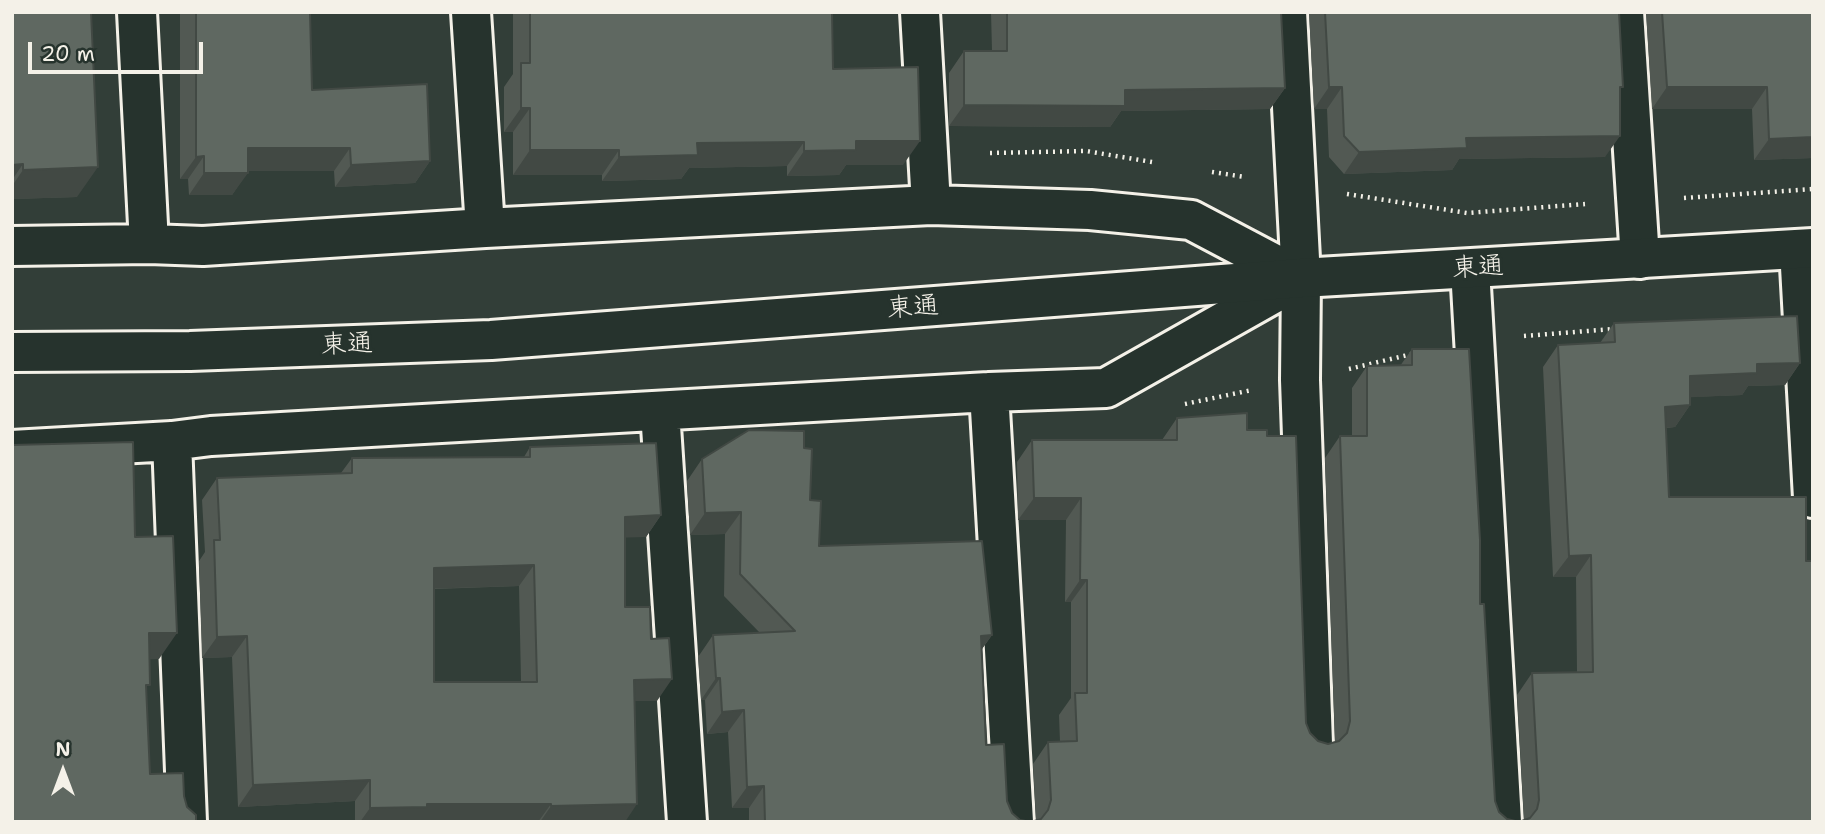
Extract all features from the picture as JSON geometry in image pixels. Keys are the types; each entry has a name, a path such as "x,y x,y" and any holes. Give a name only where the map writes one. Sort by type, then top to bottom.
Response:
{"street":[{"path":"137,12 149,244"},
{"path":"471,12 485,228"},
{"path":"920,12 931,205"},
{"path":"1287,12 1301,278 1300,380 1313,744"},
{"path":"1624,12 1640,259"},
{"path":"12,246 203,246 485,228 931,205 1090,209 1191,220 1301,278"},
{"path":"1806,249 1813,498"},
{"name":"東通","path":"12,352 190,351 491,340 1301,278 1806,249"},
{"path":"1470,269 1502,822"},
{"path":"12,450 225,435 989,392 1106,388 1301,278"},
{"path":"989,392 1014,822"},
{"path":"660,411 687,822"},
{"path":"172,440 187,822"}],"building":[{"path":"12,12 91,12 98,167 23,170 23,164 12,165"},
{"path":"196,12 310,12 312,90 427,84 430,161 351,165 350,148 248,148 248,173 204,173 204,156 196,157"},
{"path":"530,12 832,12 833,69 918,67 920,141 856,141 856,150 804,151 804,142 697,143 698,155 619,157 619,150 530,150 530,108 521,108 521,63 530,63"},
{"path":"1007,12 1281,12 1285,88 1125,90 1125,106 964,105 964,51 1007,51"},
{"path":"1325,12 1619,12 1623,87 1620,87 1620,136 1466,138 1467,148 1359,152 1344,136 1342,87 1329,87"},
{"path":"1662,12 1813,12 1813,137 1769,139 1767,87 1667,87"},
{"path":"1797,316 1800,363 1757,364 1757,373 1690,376 1690,405 1665,407 1669,497 1806,497 1806,561 1813,561 1813,822 1519,822 1530,818 1537,809 1539,800 1532,673 1593,672 1591,555 1569,556 1558,345 1615,342 1614,323"},
{"path":"1412,349 1469,349 1480,540 1480,604 1484,604 1495,801 1499,812 1507,819 1519,822 1031,822 1041,819 1051,800 1048,742 1077,741 1075,693 1087,693 1087,580 1080,580 1081,498 1034,498 1032,440 1177,440 1177,418 1247,413 1247,430 1267,430 1267,436 1296,436 1306,723 1310,733 1318,741 1328,744 1339,741 1347,733 1350,721 1340,436 1367,436 1367,366 1412,365"},
{"path":"749,430 804,431 804,448 812,449 810,500 821,501 819,546 982,541 992,635 981,636 986,745 1004,744 1007,801 1012,813 1020,820 1031,822 765,822 764,786 747,787 744,710 722,712 713,635 795,631 740,574 741,512 705,513 702,459"},
{"path":"133,442 135,537 173,536 177,633 149,633 150,685 146,685 150,774 183,773 184,796 187,807 196,815 196,822 12,822 12,445"},
{"path":"656,443 661,515 625,517 625,607 650,607 651,639 669,638 672,679 634,680 637,804 427,804 427,807 370,808 370,780 253,785 247,636 217,637 214,540 220,540 217,478 352,473 352,458 530,457 530,447","holes":["534,565 537,682 434,682 434,568"]}]}
